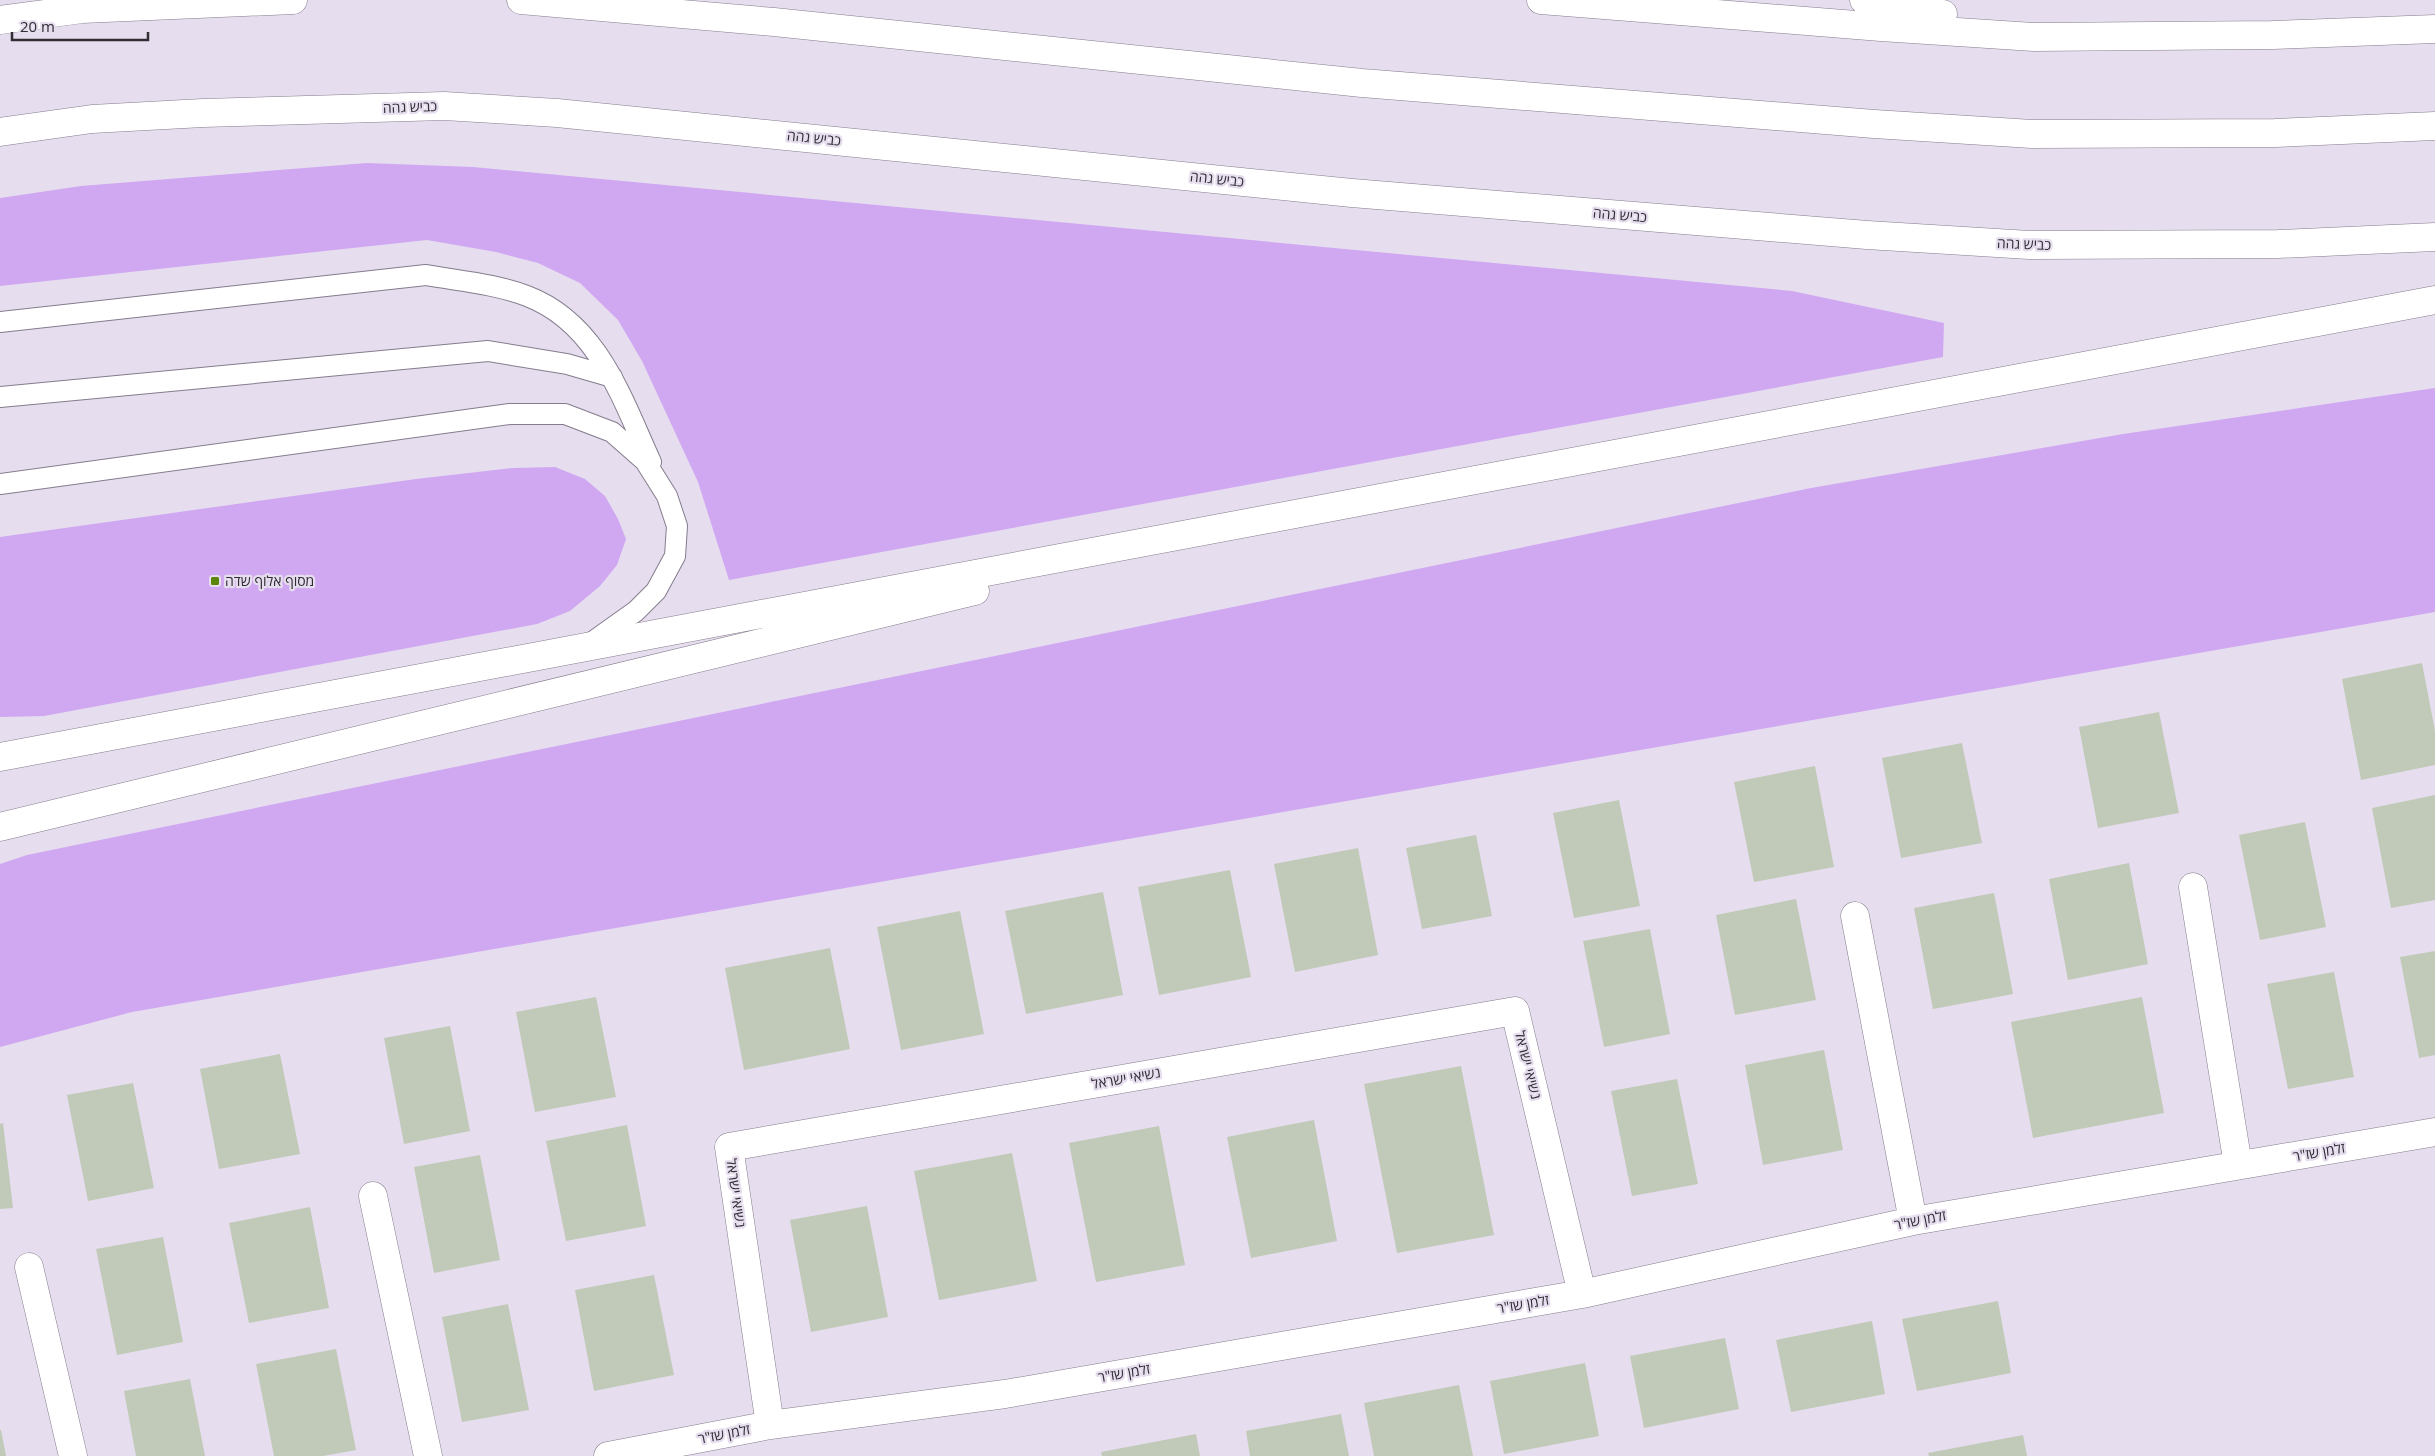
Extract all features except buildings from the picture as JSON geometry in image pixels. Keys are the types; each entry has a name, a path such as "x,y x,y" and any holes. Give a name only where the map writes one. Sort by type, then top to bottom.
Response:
{"main road":[{"path":"0,20 82,9 293,0"},
{"path":"521,0 774,22 1362,83 1874,124 2032,134 2275,133 2435,126"},
{"path":"1541,0 2034,37 2178,37 2435,29"},
{"path":"1864,0 1914,12 2178,37"},
{"name":"כביש גהה","path":"0,132 92,119 203,113 444,106 557,113 1352,193 1867,235 2029,245 2278,244 2435,237"},
{"path":"0,757 588,645 2435,300"},
{"path":"0,827 1288,515"},
{"path":"2193,887 2238,1165"},
{"path":"1855,916 1913,1221"},
{"name":"נשיאי ישראל","path":"770,1425 729,1147 1515,1011 1582,1294"},
{"name":"זלמן שז\"ר","path":"608,1456 770,1425 1005,1394 1582,1294 1913,1221 2435,1132"},
{"path":"373,1196 428,1456"},
{"path":"29,1267 73,1456"}],"lane":[{"path":"0,322 426,275 527,296 560,312 590,342 612,377 666,496 676,526 675,556 656,591 636,611 588,645"},
{"path":"0,397 488,352 567,364 612,377"},
{"path":"0,484 473,418 510,414 565,414 612,432 645,461 666,496"}],"shaded area":[{"path":"367,163 473,167 1792,291 1944,323 1943,357 729,580 698,482 642,361 618,320 580,283 538,263 496,252 427,240 0,286 0,198 81,186"},
{"path":"2435,388 2435,612 132,1012 0,1047 0,864 27,855 1811,488 2123,434"},
{"path":"555,467 585,479 605,496 618,519 626,539 617,565 600,586 570,611 537,624 44,716 0,717 0,537 416,479 513,468"}],"place":[{"name":"מסוף אלוף שדה","path":"215,581"}]}
